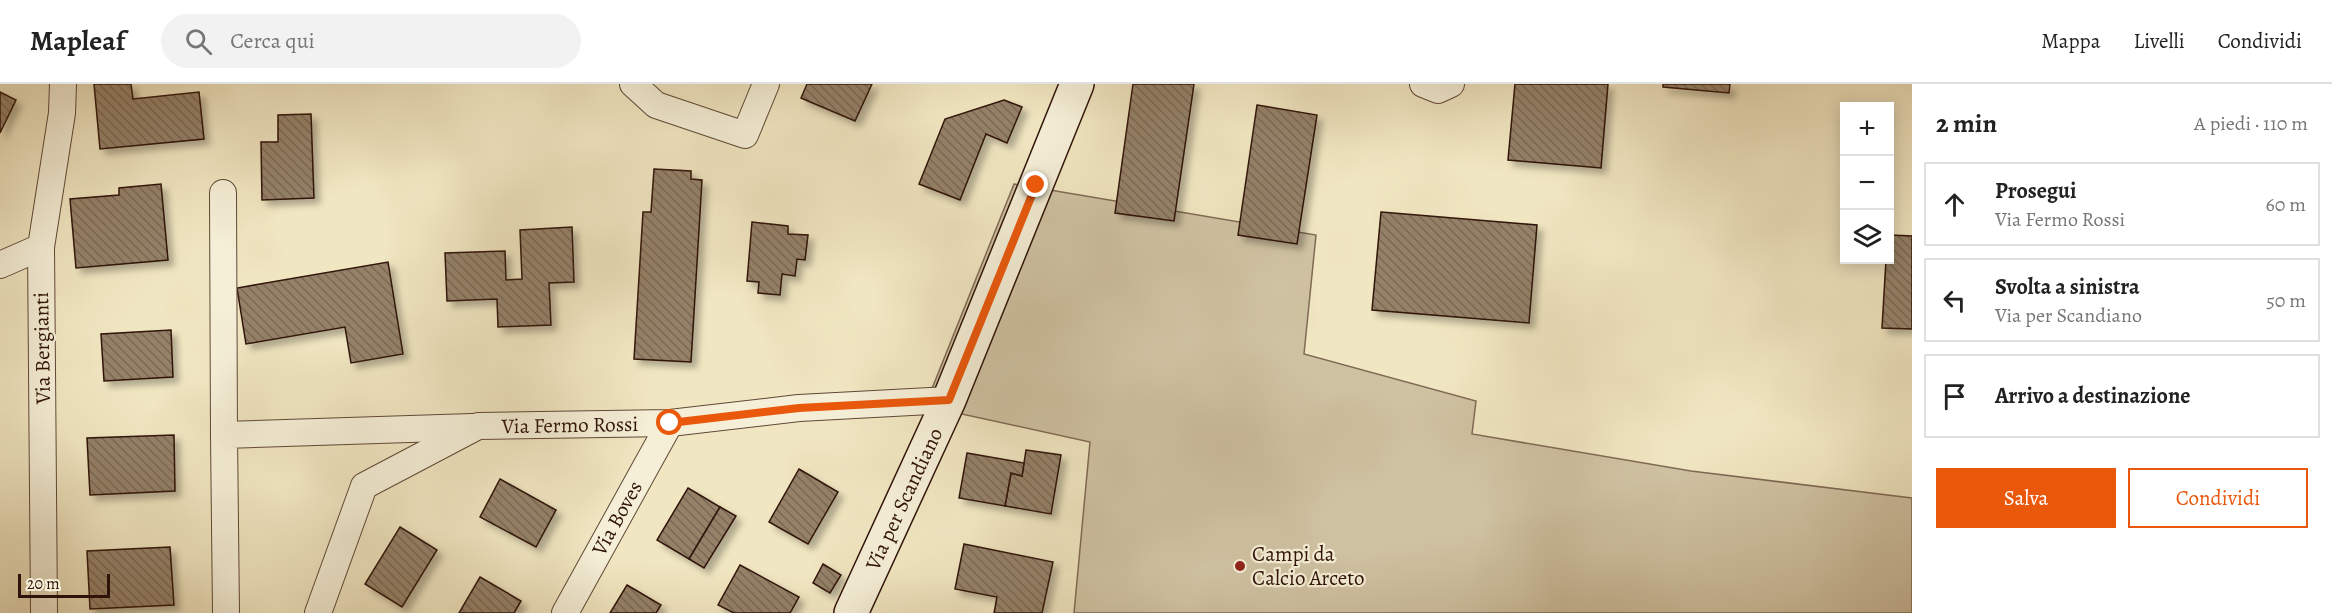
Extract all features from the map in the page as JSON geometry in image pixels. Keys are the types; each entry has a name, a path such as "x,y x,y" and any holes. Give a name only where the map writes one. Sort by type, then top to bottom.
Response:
{"street":[{"name":"Via Bergianti","path":"44,613 41,247 62,113 63,84"},
{"path":"633,84 656,105 745,135 766,84"},
{"name":"Via per Scandiano","path":"851,613 949,400 1077,84"},
{"path":"1423,84 1438,90 1451,84"},
{"path":"223,193 226,613"},
{"path":"0,264 41,247"},
{"name":"Via Fermo Rossi","path":"224,435 478,426 670,423 799,408 949,400"},
{"name":"Via Boves","path":"565,613 670,423"},
{"name":"Via Fermo Rossi","path":"318,613 364,486 478,426"}],"shaded area":[{"path":"1014,184 1316,235 1304,354 1476,401 1472,434 1691,471 1912,498 1912,613 1074,613 1090,442 925,406"}],"building":[{"path":"94,84 131,84 133,99 199,92 204,139 100,149"},
{"path":"807,84 872,84 855,121 801,98"},
{"path":"1133,84 1194,84 1174,221 1115,213"},
{"path":"1515,84 1608,84 1601,168 1508,160"},
{"path":"1663,84 1730,84 1729,93 1663,87"},
{"path":"0,92 16,100 0,133"},
{"path":"1004,100 1022,107 1007,143 986,134 960,200 919,184 945,119"},
{"path":"1257,105 1317,115 1297,244 1238,235"},
{"path":"311,114 314,198 262,200 261,142 278,142 278,115"},
{"path":"654,169 691,171 691,179 702,180 691,362 634,359 643,212 651,212"},
{"path":"161,184 168,260 76,268 70,199 119,195 119,188"},
{"path":"1381,212 1537,225 1529,323 1372,310"},
{"path":"752,222 788,226 788,234 808,235 805,260 797,259 795,276 782,274 780,295 758,293 759,282 747,281"},
{"path":"572,227 574,282 549,283 551,325 498,327 497,299 447,301 445,253 505,251 506,280 522,279 520,230"},
{"path":"1894,235 1912,236 1912,329 1882,328 1886,264 1894,264"},
{"path":"388,262 403,354 351,363 345,327 246,344 237,288"},
{"path":"171,330 173,377 104,381 101,334"},
{"path":"174,435 175,491 90,495 87,438"},
{"path":"1026,450 1061,455 1051,514 1005,506 1011,473 1022,476"},
{"path":"967,453 1024,463 1022,476 1011,473 1005,506 959,498"},
{"path":"799,469 838,492 808,544 769,522"},
{"path":"500,479 556,510 536,547 480,517"},
{"path":"688,488 720,507 689,559 657,540"},
{"path":"720,507 736,516 704,568 689,559"},
{"path":"400,527 437,550 402,607 365,584"},
{"path":"964,544 1053,562 1042,613 994,613 997,597 955,589"},
{"path":"170,547 174,605 90,609 87,551"},
{"path":"823,564 841,575 830,593 813,583"},
{"path":"740,565 799,597 790,613 734,613 718,605"},
{"path":"480,577 521,601 514,613 459,613"},
{"path":"627,585 661,605 656,613 610,613"}],"place":[{"name":"Campi da Calcio Arceto","path":"1240,566"}],"route":[{"path":"670,423 799,408 949,400 1036,185"}]}
